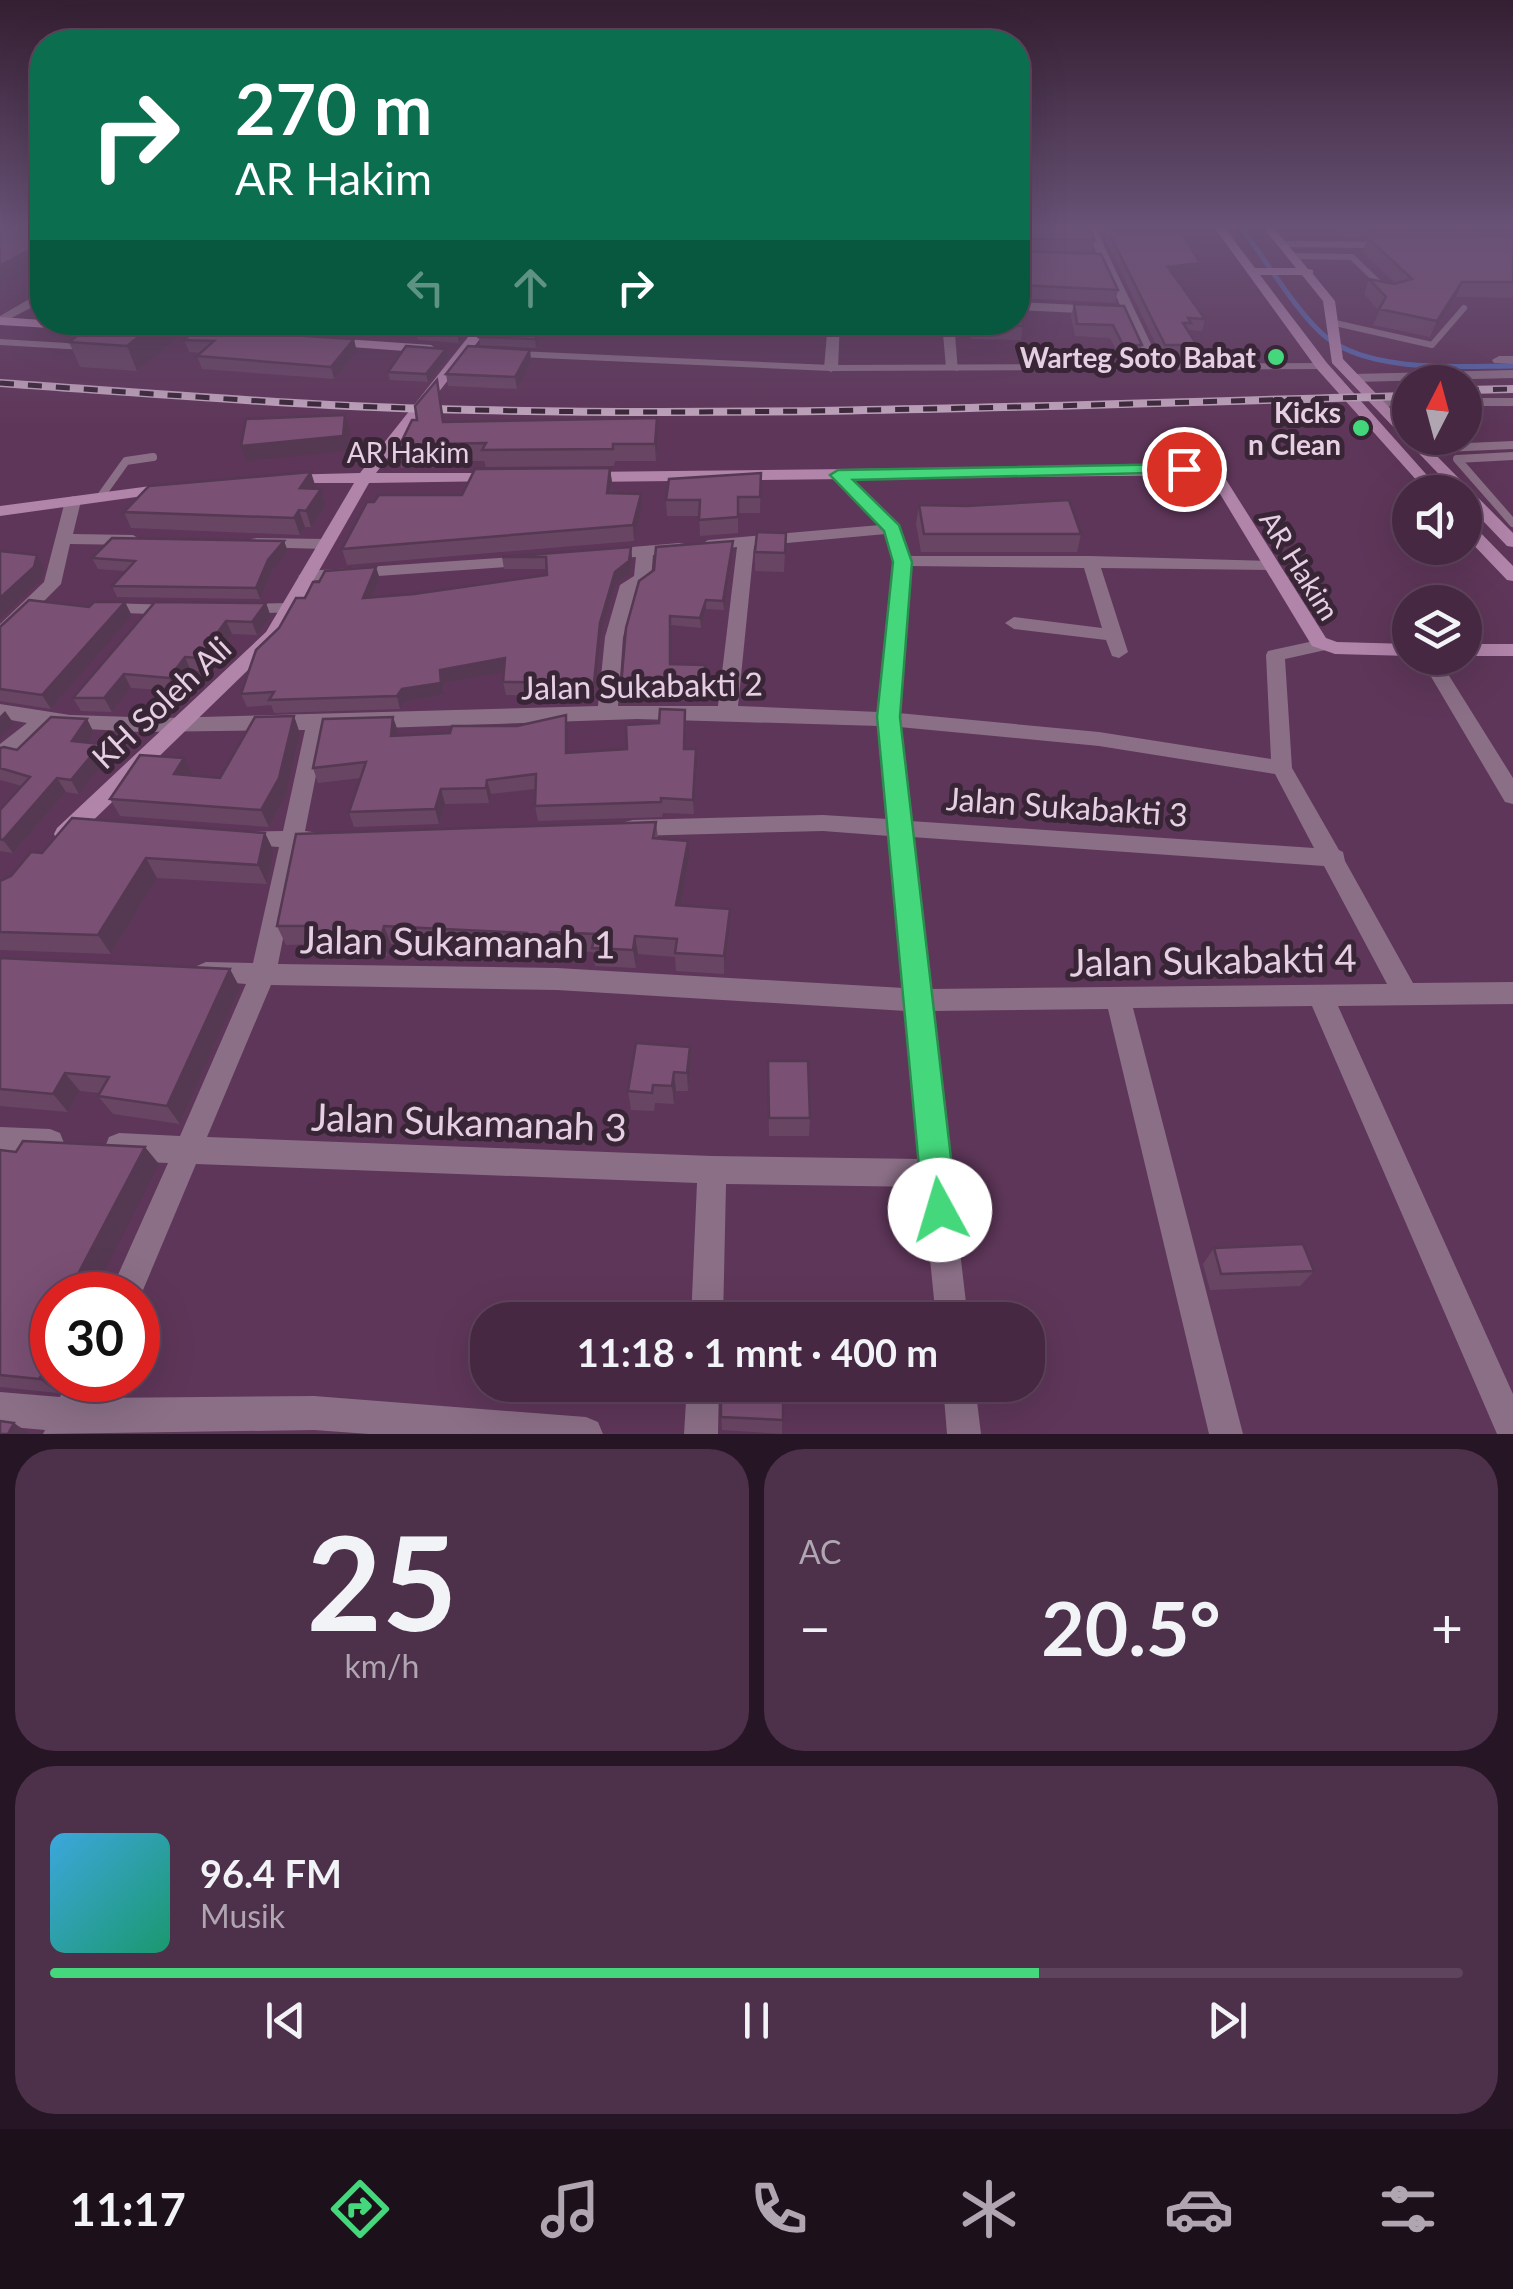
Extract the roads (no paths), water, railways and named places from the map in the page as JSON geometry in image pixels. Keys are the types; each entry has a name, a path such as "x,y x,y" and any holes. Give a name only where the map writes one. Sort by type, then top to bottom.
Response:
{"street":[{"path":"1119,294 1154,365"},
{"path":"1272,294 1322,366 1419,475"},
{"path":"1323,294 1329,301 1336,329 1336,358 1392,417"},
{"path":"0,321 30,304"},
{"path":"1030,307 1127,311"},
{"path":"0,321 30,322"},
{"path":"218,335 232,336"},
{"name":"KH Soleh Ali","path":"50,848 248,662 289,608 364,478 476,335"},
{"path":"831,368 833,335"},
{"path":"949,335 953,368"},
{"path":"309,341 463,351"},
{"path":"1336,358 1392,374"},
{"path":"1482,375 1513,374"},
{"path":"1354,378 1392,378"},
{"path":"1482,402 1513,402"},
{"path":"1379,403 1392,403"},
{"path":"1482,444 1513,445"},
{"path":"1428,455 1447,475"},
{"name":"AR Hakim","path":"563,478 1204,470 1220,481 1269,565 1323,645"},
{"path":"838,475 893,529 902,562 888,717 903,827 915,1000 950,1302"},
{"name":"AR Hakim","path":"262,478 516,478"},
{"path":"0,512 189,486"},
{"path":"0,634 42,605 55,579 73,500"},
{"path":"1482,510 1513,542"},
{"path":"588,556 893,529"},
{"path":"65,539 158,541"},
{"path":"232,542 326,544"},
{"path":"727,712 746,542"},
{"path":"1482,544 1513,576"},
{"path":"608,714 614,636 629,585 642,579 645,551"},
{"path":"307,576 542,560"},
{"path":"1014,622 1116,644 1090,561"},
{"path":"902,562 1269,565"},
{"path":"85,607 145,616 289,608"},
{"path":"1392,649 1323,645 1275,655 1282,768 1406,993"},
{"path":"1482,650 1513,650"},
{"path":"1438,675 1513,796"},
{"name":"Jalan Sukabakti 2","path":"0,711 179,725 316,726 727,712 888,717 1167,749 1282,768"},
{"path":"0,755 57,716"},
{"path":"135,1272 263,975 316,726"},
{"name":"Jalan Sukabakti 3","path":"600,830 784,823 903,827 1335,858"},
{"path":"75,825 114,828"},
{"path":"212,835 290,841 350,839"},
{"name":"Jalan Sukamanah 1","path":"189,972 557,978 915,1000"},
{"name":"Jalan Sukabakti 4","path":"915,1000 1513,994"},
{"path":"1320,995 1513,1432"},
{"path":"1118,1000 1226,1434"},
{"name":"Jalan Sukamanah 3","path":"0,1140 712,1170 936,1173"},
{"path":"708,1302 712,1170"},
{"path":"701,1434 703,1402"},
{"path":"961,1402 964,1434"},
{"path":"0,1409 65,1424 314,1412 586,1434"}],"lane":[{"path":"1336,329 1432,345 1464,308"},
{"path":"0,342 88,347 106,335"},
{"path":"463,351 480,352"},
{"path":"498,352 831,368 1322,366"},
{"path":"101,496 126,461 153,456"},
{"path":"1513,456 1456,459 1513,523"}],"waterway":[{"path":"1289,294 1326,337 1366,357 1416,365 1513,366"}],"railway":[{"path":"0,383 356,406 592,412 942,409 1392,396"},
{"path":"1482,390 1513,389"}],"place":[{"name":"Warteg Soto Babat","path":"1276,357"},
{"name":"Kicks n Clean","path":"1361,428"}]}
